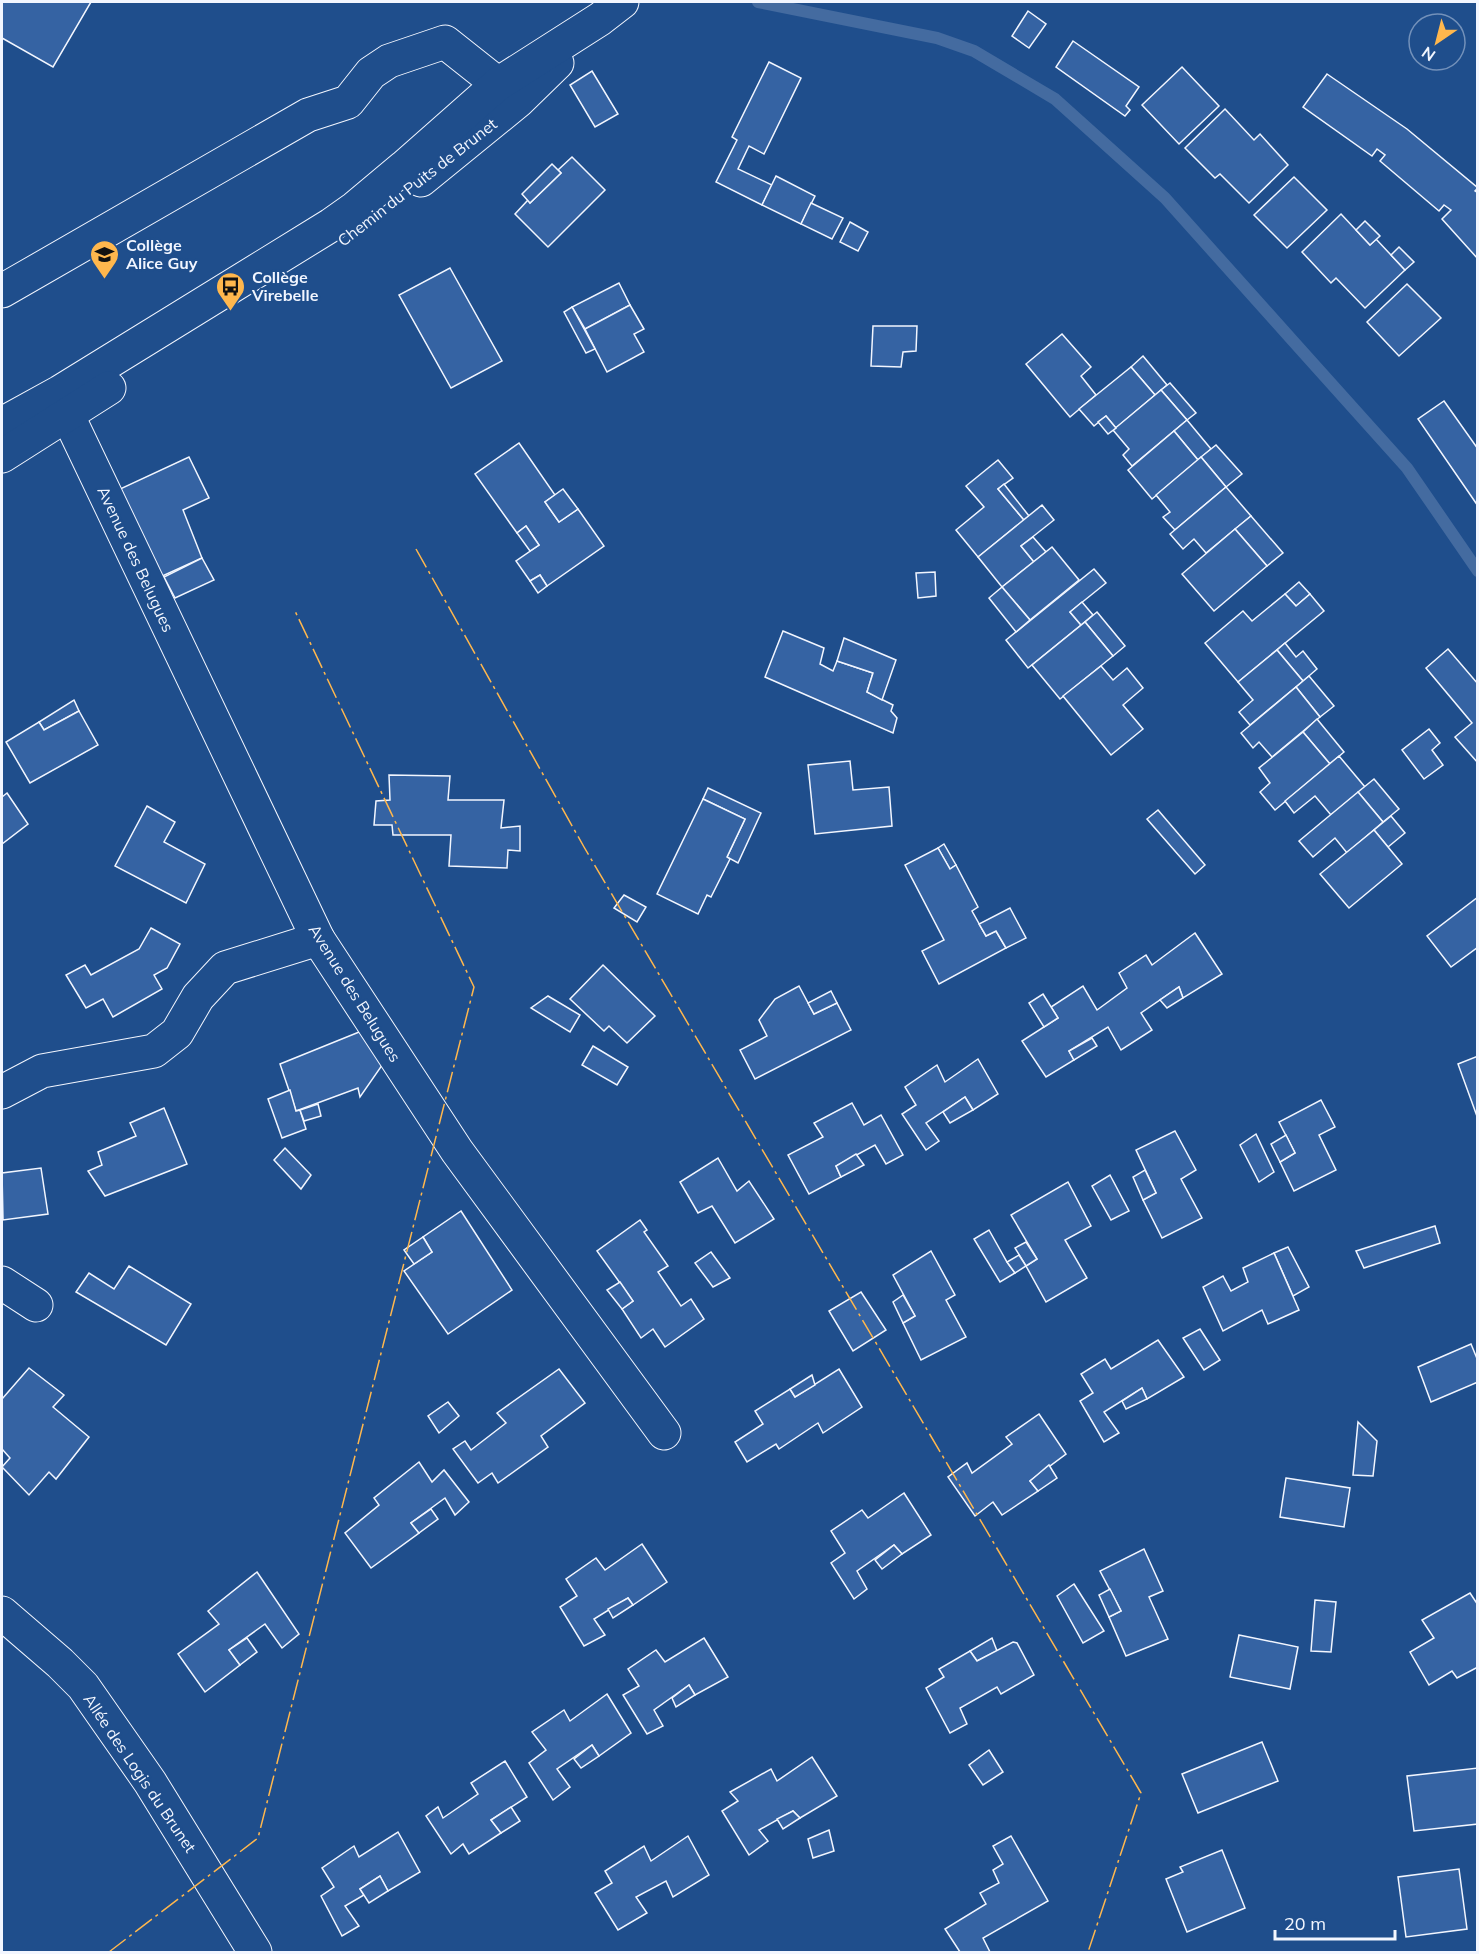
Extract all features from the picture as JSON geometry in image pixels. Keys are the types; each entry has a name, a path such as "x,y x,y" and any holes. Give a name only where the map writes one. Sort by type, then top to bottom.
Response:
{"street":[{"name":"Chemin du Puits de Brunet","path":"2,424 60,392 331,225 404,167 498,84 611,10"},
{"name":"Chemin du Puits de Brunet","path":"2,456 339,243 368,222 518,101 611,10"},
{"path":"2,291 308,115 348,102 371,73 389,61 445,42 498,84"},
{"name":"Avenue des Belugues","path":"67,414 318,939 457,1151 664,1433"},
{"path":"2,1092 42,1071 154,1051 177,1033 198,997 225,968 318,939"},
{"path":"2,1283 36,1305"},
{"name":"Allée des Logis du Brunet","path":"2,1613 83,1686 150,1782 255,1953"}],"building":[{"path":"2,2 91,2 53,67 2,38"},
{"path":"1028,11 1046,24 1029,48 1012,36"},
{"path":"1073,41 1139,87 1126,106 1130,110 1125,116 1056,67"},
{"path":"769,62 801,78 764,154 749,146 738,169 772,185 762,205 716,182 737,140 732,137"},
{"path":"1182,67 1219,106 1179,144 1142,105"},
{"path":"592,71 618,114 595,127 570,85"},
{"path":"1327,74 1407,129 1478,188 1475,191 1478,193 1478,259 1442,219 1451,210 1444,205 1439,211 1380,161 1385,155 1377,149 1372,156 1303,107"},
{"path":"1225,109 1254,140 1260,134 1288,165 1249,203 1220,174 1215,178 1185,148"},
{"path":"572,157 605,190 548,247 515,214 528,200 530,203 561,173 558,170"},
{"path":"552,164 561,173 530,203 522,194"},
{"path":"776,176 815,196 801,224 762,205"},
{"path":"1294,177 1327,210 1287,248 1254,215"},
{"path":"811,203 843,218 832,239 801,224"},
{"path":"1341,214 1370,245 1376,239 1405,270 1365,308 1336,278 1331,283 1302,252"},
{"path":"1365,221 1380,236 1370,245 1356,230"},
{"path":"850,222 868,232 858,251 840,242"},
{"path":"1399,247 1414,262 1405,270 1391,255"},
{"path":"450,268 502,361 451,388 399,295"},
{"path":"619,283 630,305 585,329 572,307"},
{"path":"1407,284 1441,318 1399,356 1367,322"},
{"path":"630,305 644,329 634,334 644,352 607,372 585,329"},
{"path":"572,307 595,349 586,353 564,312"},
{"path":"873,326 917,326 916,351 903,352 901,367 871,366"},
{"path":"1062,334 1091,367 1081,376 1096,395 1070,417 1026,364"},
{"path":"1143,356 1167,385 1155,395 1131,367"},
{"path":"1131,367 1155,395 1116,428 1106,416 1094,426 1079,409"},
{"path":"1170,383 1196,413 1187,420 1161,390"},
{"path":"1161,390 1187,420 1132,466 1123,455 1129,449 1113,430"},
{"path":"1444,401 1478,449 1478,506 1418,419"},
{"path":"1106,416 1116,428 1108,434 1098,422"},
{"path":"1187,420 1211,449 1198,460 1174,431"},
{"path":"1174,431 1198,460 1152,499 1128,470"},
{"path":"519,443 555,495 545,502 559,522 578,509 604,546 547,586 540,575 530,581 516,561 539,545 526,526 517,533 475,474"},
{"path":"1216,445 1242,474 1226,487 1201,457"},
{"path":"189,457 209,498 183,510 202,558 158,578 120,489"},
{"path":"1201,457 1226,487 1175,530 1163,517 1170,512 1156,495"},
{"path":"998,460 1013,478 998,489 1024,520 978,557 956,530 984,507 966,486"},
{"path":"1004,484 1029,516 1024,520 998,489"},
{"path":"1226,487 1251,516 1206,553 1194,539 1183,549 1170,534"},
{"path":"563,489 578,509 559,522 545,502"},
{"path":"1042,505 1054,520 1021,546 1034,562 1002,587 978,557"},
{"path":"1251,516 1283,553 1267,566 1235,529"},
{"path":"526,526 539,545 530,551 517,533"},
{"path":"1235,529 1267,566 1214,611 1182,574"},
{"path":"1033,537 1046,552 1034,562 1021,546"},
{"path":"1052,547 1079,580 1030,620 1002,587"},
{"path":"202,558 214,580 175,598 164,577"},
{"path":"1094,569 1106,583 1070,612 1081,625 1028,668 1006,640"},
{"path":"935,572 936,596 918,598 916,573"},
{"path":"540,575 547,586 538,593 530,581"},
{"path":"1299,582 1310,594 1296,606 1285,594"},
{"path":"1002,587 1030,620 1016,632 989,598"},
{"path":"1285,594 1296,606 1310,594 1324,611 1238,682 1205,643 1243,611 1252,621"},
{"path":"1082,602 1093,615 1081,625 1070,612"},
{"path":"1097,612 1125,646 1113,656 1085,622"},
{"path":"1085,622 1113,656 1060,699 1032,665"},
{"path":"783,631 824,648 820,664 833,671 837,661 873,673 867,692 893,705 891,711 897,718 893,733 765,677"},
{"path":"844,638 896,660 882,700 867,692 873,673 837,661"},
{"path":"1285,643 1296,657 1303,651 1317,669 1303,681 1277,650"},
{"path":"1448,649 1478,684 1478,763 1455,737 1472,723 1426,668"},
{"path":"1277,650 1303,681 1250,725 1239,712 1253,700 1238,682"},
{"path":"1101,666 1113,680 1127,668 1143,688 1123,705 1143,729 1111,755 1063,696"},
{"path":"1309,676 1334,706 1320,717 1296,687"},
{"path":"1296,687 1320,717 1272,757 1259,742 1253,748 1241,733"},
{"path":"74,700 79,711 44,730 39,722"},
{"path":"79,711 98,745 30,783 6,742 39,722 44,730"},
{"path":"1317,719 1344,752 1330,764 1303,732"},
{"path":"1429,729 1440,743 1432,750 1443,765 1424,779 1402,750"},
{"path":"1303,732 1330,764 1275,810 1260,792 1270,783 1259,768"},
{"path":"1339,756 1365,787 1331,815 1315,796 1294,813 1285,801"},
{"path":"850,761 853,790 889,787 892,826 815,834 808,765"},
{"path":"389,775 450,776 448,800 504,800 501,828 520,826 520,851 508,850 507,868 449,866 451,835 393,835 392,825 374,825 376,801 390,800"},
{"path":"1374,779 1399,809 1383,822 1358,792"},
{"path":"708,788 761,813 738,863 727,857 745,819 703,799"},
{"path":"1358,792 1383,822 1347,853 1335,838 1313,857 1299,841"},
{"path":"7,793 28,824 2,844 2,797"},
{"path":"703,799 745,819 727,857 730,859 711,897 707,895 698,914 657,894"},
{"path":"147,806 175,822 164,842 205,864 186,903 115,866"},
{"path":"1158,810 1205,865 1195,874 1147,819"},
{"path":"1391,816 1405,833 1388,847 1374,830"},
{"path":"1374,830 1402,864 1349,908 1320,874"},
{"path":"944,844 956,865 950,869 938,848"},
{"path":"938,848 950,869 956,865 978,907 972,911 986,936 996,931 1006,948 939,984 922,951 944,940 905,865"},
{"path":"624,895 646,907 637,922 614,908"},
{"path":"1478,897 1478,947 1451,967 1427,936"},
{"path":"1010,908 1026,938 1006,948 996,931 986,936 979,924"},
{"path":"151,928 180,944 167,968 154,975 162,989 113,1017 103,999 86,1008 66,975 85,965 91,975 139,949"},
{"path":"1195,933 1222,974 1183,998 1179,987 1141,1013 1152,1030 1121,1050 1108,1027 1069,1051 1074,1060 1046,1077 1022,1041 1058,1018 1051,1007 1083,986 1097,1010 1127,988 1119,973 1146,955 1152,965"},
{"path":"603,965 655,1016 627,1043 609,1026 604,1031 570,999"},
{"path":"799,986 814,1014 837,1003 851,1030 755,1079 740,1050 767,1036 759,1020 775,999"},
{"path":"1179,987 1183,998 1167,1008 1160,1000"},
{"path":"831,991 837,1003 814,1014 808,1003"},
{"path":"1043,994 1058,1018 1044,1027 1029,1003"},
{"path":"548,996 580,1015 570,1032 531,1008"},
{"path":"369,1028 385,1061 360,1097 358,1088 296,1111 280,1064"},
{"path":"1092,1038 1097,1046 1074,1060 1069,1051"},
{"path":"593,1046 628,1067 617,1085 582,1065"},
{"path":"1478,1056 1478,1119 1458,1064"},
{"path":"978,1059 998,1094 973,1110 965,1097 926,1123 939,1141 926,1150 902,1114 916,1105 905,1087 937,1065 945,1082"},
{"path":"290,1090 296,1111 300,1110 306,1129 282,1138 268,1099"},
{"path":"965,1097 973,1110 950,1123 943,1112"},
{"path":"1321,1100 1335,1127 1319,1135 1336,1170 1294,1191 1280,1162 1295,1153 1279,1122"},
{"path":"852,1103 864,1125 881,1115 903,1155 886,1164 875,1145 836,1166 841,1177 809,1194 788,1155 823,1137 814,1123"},
{"path":"318,1104 321,1116 304,1121 300,1110"},
{"path":"164,1108 187,1164 105,1196 88,1171 102,1165 98,1152 136,1136 130,1123"},
{"path":"1175,1131 1196,1170 1181,1179 1202,1218 1162,1238 1143,1200 1156,1193 1136,1150"},
{"path":"1256,1134 1274,1172 1259,1182 1240,1145"},
{"path":"1286,1135 1295,1153 1280,1162 1271,1144"},
{"path":"285,1148 311,1175 301,1189 274,1160"},
{"path":"856,1154 864,1165 841,1177 836,1166"},
{"path":"718,1158 737,1191 749,1181 774,1219 735,1243 712,1206 698,1213 680,1182"},
{"path":"41,1168 48,1214 3,1220 2,1173"},
{"path":"1145,1170 1156,1193 1143,1200 1133,1177"},
{"path":"1110,1175 1129,1211 1111,1220 1092,1186"},
{"path":"1068,1182 1091,1226 1065,1240 1087,1278 1046,1302 1026,1266 1037,1259 1011,1215"},
{"path":"461,1211 512,1290 448,1334 404,1271 432,1252 423,1237"},
{"path":"640,1220 647,1230 644,1232 668,1266 658,1272 681,1306 691,1299 704,1319 665,1347 653,1329 641,1338 622,1309 633,1301 597,1251"},
{"path":"1435,1226 1440,1243 1364,1268 1356,1251"},
{"path":"989,1230 1015,1273 1000,1282 974,1239"},
{"path":"423,1237 432,1252 414,1264 404,1250"},
{"path":"1026,1242 1037,1259 1026,1266 1015,1248"},
{"path":"1288,1247 1309,1287 1293,1296 1274,1253"},
{"path":"931,1251 955,1295 946,1300 966,1337 921,1360 903,1323 915,1316 893,1275"},
{"path":"711,1252 730,1278 713,1287 695,1263"},
{"path":"1274,1253 1299,1310 1268,1324 1262,1310 1223,1331 1203,1287 1223,1276 1231,1291 1248,1282 1243,1268"},
{"path":"1019,1255 1026,1266 1015,1273 1007,1262"},
{"path":"129,1266 191,1304 166,1345 76,1292 89,1273 114,1289"},
{"path":"620,1282 633,1301 622,1309 607,1290"},
{"path":"861,1292 886,1330 853,1351 829,1311"},
{"path":"903,1295 915,1316 903,1323 893,1302"},
{"path":"1200,1329 1220,1360 1204,1370 1183,1338"},
{"path":"1158,1340 1184,1377 1147,1399 1142,1388 1104,1412 1119,1433 1104,1442 1080,1401 1093,1393 1081,1374 1105,1359 1111,1369"},
{"path":"1471,1344 1478,1361 1478,1382 1431,1402 1418,1367"},
{"path":"29,1368 64,1395 53,1407 89,1437 56,1479 49,1472 29,1495 2,1467 10,1458 2,1449 2,1399"},
{"path":"559,1369 585,1403 541,1436 548,1447 498,1483 492,1473 478,1483 453,1449 465,1441 471,1450 506,1423 497,1413"},
{"path":"839,1369 862,1407 823,1433 818,1423 779,1449 776,1444 747,1462 735,1442 763,1424 755,1411 790,1389 795,1397"},
{"path":"812,1375 815,1385 795,1397 790,1389"},
{"path":"1142,1388 1147,1399 1126,1409 1122,1401"},
{"path":"448,1402 459,1416 439,1433 428,1416"},
{"path":"1039,1414 1066,1454 1030,1481 1038,1491 1002,1515 993,1502 975,1516 948,1477 967,1463 972,1473 1012,1444 1006,1437"},
{"path":"1358,1422 1377,1441 1373,1476 1353,1475"},
{"path":"419,1462 432,1482 444,1470 469,1502 455,1515 445,1498 411,1523 419,1533 371,1568 345,1533 379,1505 374,1498"},
{"path":"1049,1465 1057,1478 1038,1491 1030,1481"},
{"path":"1286,1478 1350,1488 1344,1527 1280,1517"},
{"path":"904,1493 931,1535 902,1554 894,1545 857,1571 867,1589 854,1599 831,1563 845,1553 831,1531 862,1510 868,1518"},
{"path":"431,1509 438,1519 419,1533 411,1523"},
{"path":"642,1544 667,1582 633,1605 628,1598 594,1619 605,1635 584,1646 560,1607 577,1596 566,1579 596,1558 605,1570"},
{"path":"894,1545 902,1554 882,1569 875,1560"},
{"path":"1144,1549 1163,1591 1149,1597 1168,1639 1126,1656 1109,1617 1121,1611 1100,1571"},
{"path":"257,1572 299,1634 282,1648 265,1624 229,1650 240,1665 205,1692 178,1654 219,1624 208,1611"},
{"path":"1074,1584 1104,1631 1083,1643 1057,1596"},
{"path":"1110,1589 1121,1611 1109,1617 1099,1595"},
{"path":"1470,1593 1478,1605 1478,1667 1457,1678 1452,1671 1429,1685 1410,1652 1434,1638 1422,1620"},
{"path":"628,1598 633,1605 613,1618 608,1609"},
{"path":"1315,1600 1336,1602 1331,1652 1311,1651"},
{"path":"1239,1635 1298,1647 1290,1689 1230,1677"},
{"path":"247,1638 257,1652 240,1665 229,1650"},
{"path":"704,1638 728,1677 695,1695 689,1685 654,1710 663,1726 647,1734 623,1695 639,1686 628,1669 656,1650 665,1662"},
{"path":"992,1638 997,1651 977,1661 970,1651"},
{"path":"1013,1642 1017,1643 1034,1675 1001,1694 997,1687 960,1708 967,1724 950,1733 926,1688 944,1677 939,1669 970,1651 977,1661"},
{"path":"689,1685 695,1695 676,1707 672,1698"},
{"path":"607,1694 631,1733 599,1756 592,1745 557,1769 570,1787 553,1800 529,1763 546,1750 532,1732 564,1710 570,1721"},
{"path":"1262,1742 1278,1781 1198,1813 1182,1774"},
{"path":"592,1745 599,1756 581,1768 574,1759"},
{"path":"989,1750 1003,1772 983,1785 969,1765"},
{"path":"812,1757 837,1796 800,1818 793,1811 759,1830 768,1841 749,1855 722,1811 738,1801 730,1792 771,1769 777,1781"},
{"path":"505,1761 527,1797 491,1820 501,1833 469,1854 463,1844 451,1854 426,1816 438,1807 443,1818 478,1794 471,1783"},
{"path":"1478,1768 1478,1824 1414,1831 1407,1776"},
{"path":"511,1807 520,1821 501,1833 491,1820"},
{"path":"793,1811 800,1818 783,1829 777,1819"},
{"path":"829,1830 834,1851 813,1858 808,1839"},
{"path":"398,1832 420,1872 388,1891 380,1876 360,1889 364,1895 345,1906 359,1926 342,1936 321,1896 334,1887 322,1868 354,1846 359,1857"},
{"path":"688,1836 709,1875 673,1897 666,1881 636,1897 647,1913 618,1930 595,1893 612,1883 605,1871 644,1846 651,1861"},
{"path":"1011,1836 1048,1901 983,1938 990,1952 960,1952 945,1929 986,1904 980,1893 999,1883 993,1870 1003,1864 993,1846"},
{"path":"1222,1850 1245,1908 1187,1932 1166,1879 1183,1872 1180,1867"},
{"path":"1459,1869 1467,1929 1406,1937 1398,1877"},
{"path":"380,1876 388,1891 369,1903 360,1889"}],"waterway":[{"path":"758,2 937,38 974,51 1055,99 1165,198 1407,468 1478,571"}],"power":[{"path":"416,549 584,847 1141,1793 1088,1952"},
{"path":"109,1952 258,1838 474,987 295,611"}],"place":[{"name":"Collège Alice Guy","path":"105,280"},
{"name":"Collège Virebelle","path":"231,312"}]}
